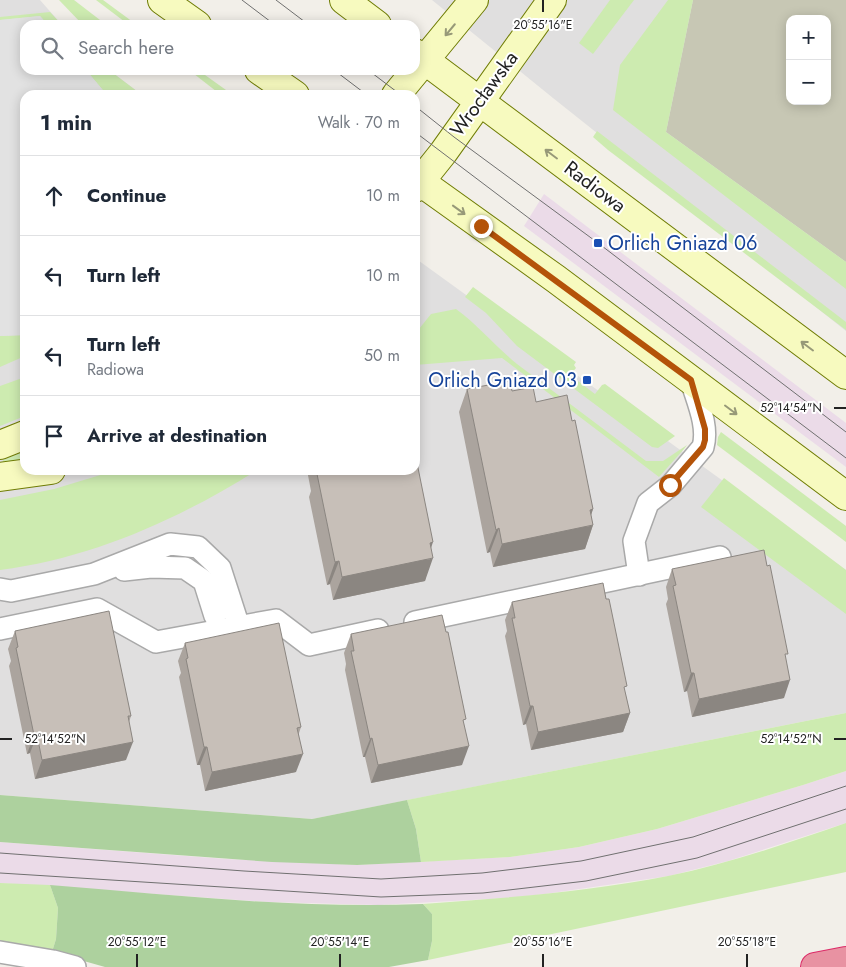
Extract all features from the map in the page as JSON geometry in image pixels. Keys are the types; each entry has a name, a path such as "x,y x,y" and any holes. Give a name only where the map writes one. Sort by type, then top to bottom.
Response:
{"highway":[{"path":"815,967 846,961"}],"street":[{"path":"162,0 189,20"},
{"path":"344,0 370,20"},
{"path":"420,56 474,0"},
{"name":"Wrocławska","path":"420,179 443,153 552,0"},
{"name":"Radiowa","path":"420,56 846,376"},
{"path":"266,75 288,90"},
{"path":"399,90 408,75"},
{"path":"420,184 691,380 846,496"},
{"path":"0,445 20,437"},
{"path":"0,477 20,474"}],"lane":[{"path":"639,575 634,541 648,503 670,485 703,447 705,440 705,429 691,380"},
{"path":"94,574 170,544 198,547 220,568 239,627"},
{"path":"0,629 97,609 156,642 276,620 309,645 720,557"},
{"path":"0,589 11,591 94,574 151,567 185,568 204,581 214,616"},
{"path":"0,952 53,961 75,967"}],"shaded area":[{"path":"0,0 40,0 58,20 20,20 20,75 116,75 135,90 20,90 20,475 420,475 420,262 846,570 846,713 312,819 0,795"},
{"path":"432,0 846,0 846,331 553,98"},
{"path":"693,0 846,0 846,262 666,132"},
{"path":"40,16 44,20 20,20 20,75 90,75 103,90 20,90 20,335 0,336 0,20"},
{"path":"544,194 846,423 846,467 524,226"},
{"path":"846,771 846,823 728,861 669,876 545,894 509,898 378,905 268,902 0,883 0,842 226,859 357,865 510,857 579,847 657,829"}],"green space":[{"path":"59,0 74,0 100,20 78,20"},
{"path":"96,0 103,0 130,20 122,20"},
{"path":"610,0 634,0 593,54 579,43"},
{"path":"668,0 693,0 666,132 846,262 846,289 613,110 620,65"},
{"path":"50,12 57,20 44,20 40,16 0,20 0,17"},
{"path":"90,75 116,75 135,90 103,90"},
{"path":"195,75 205,75 226,90 215,90"},
{"path":"597,131 846,322 846,330 608,150 593,137"},
{"path":"473,287 576,362 574,365 576,368 570,375 595,394 605,384 675,436 658,448 652,447 517,346 486,313 465,297"},
{"path":"456,309 517,364 646,461 663,461 687,445 659,477 502,358 420,365 420,328 431,314"},
{"path":"20,335 20,358 0,367 0,336"},
{"path":"20,379 20,418 0,426 0,386"},
{"path":"721,432 846,526 846,542 717,445"},
{"path":"20,453 20,464 2,466 3,460"},
{"path":"100,475 249,475 197,505 134,534 68,556 0,570 0,500 54,489"},
{"path":"724,478 846,570 846,614 701,507"},
{"path":"846,713 846,771 657,829 579,847 510,857 421,862 416,829 407,800"},
{"path":"0,795 312,819 407,800 416,829 421,862 357,865 272,862 0,842"},
{"path":"846,823 846,872 428,960 432,941 432,914 423,904 515,897 638,882 735,859"},
{"path":"0,883 50,885 58,908 56,939 52,952 0,941"},
{"path":"50,885 283,903 329,905 423,904 432,914 432,941 428,960 389,967 105,967 52,952 56,939 58,908"}],"building":[{"path":"510,381 512,391 533,387 536,402 567,395 572,421 575,420 593,509 590,510 593,525 502,544 499,528 496,530 467,389"},
{"path":"317,475 419,475 433,542 430,543 433,558 342,577 339,561 335,562"},
{"path":"764,550 767,566 770,565 788,654 785,654 790,680 699,699 694,673 691,673 673,586 676,585 672,569"},
{"path":"603,583 606,599 609,599 627,686 624,687 630,713 538,732 533,706 530,706 512,618 515,618 512,602"},
{"path":"109,611 131,716 128,716 133,742 42,760 37,735 34,735 16,648 18,647 15,631"},
{"path":"442,615 446,632 448,632 466,719 463,720 469,746 378,765 372,738 370,739 351,651 354,651 351,634"},
{"path":"279,623 301,727 297,728 303,754 212,772 207,747 204,747 186,659 188,658 185,643"}],"tram line":[{"path":"242,0 268,20"},
{"path":"276,0 302,20"},
{"path":"341,75 360,90"},
{"path":"375,75 394,90"},
{"path":"420,110 846,432"},
{"path":"420,136 846,458"},
{"path":"0,853 381,879 482,873 581,861 693,837 846,786"},
{"path":"0,873 381,897 483,893 586,881 697,858 846,809"}],"place":[{"name":"Orlich Gniazd 06","path":"598,243"},
{"name":"Orlich Gniazd 03","path":"587,380"}],"route":[{"path":"481,226 556,279 691,380 705,429 705,440 703,447 670,485"}]}
